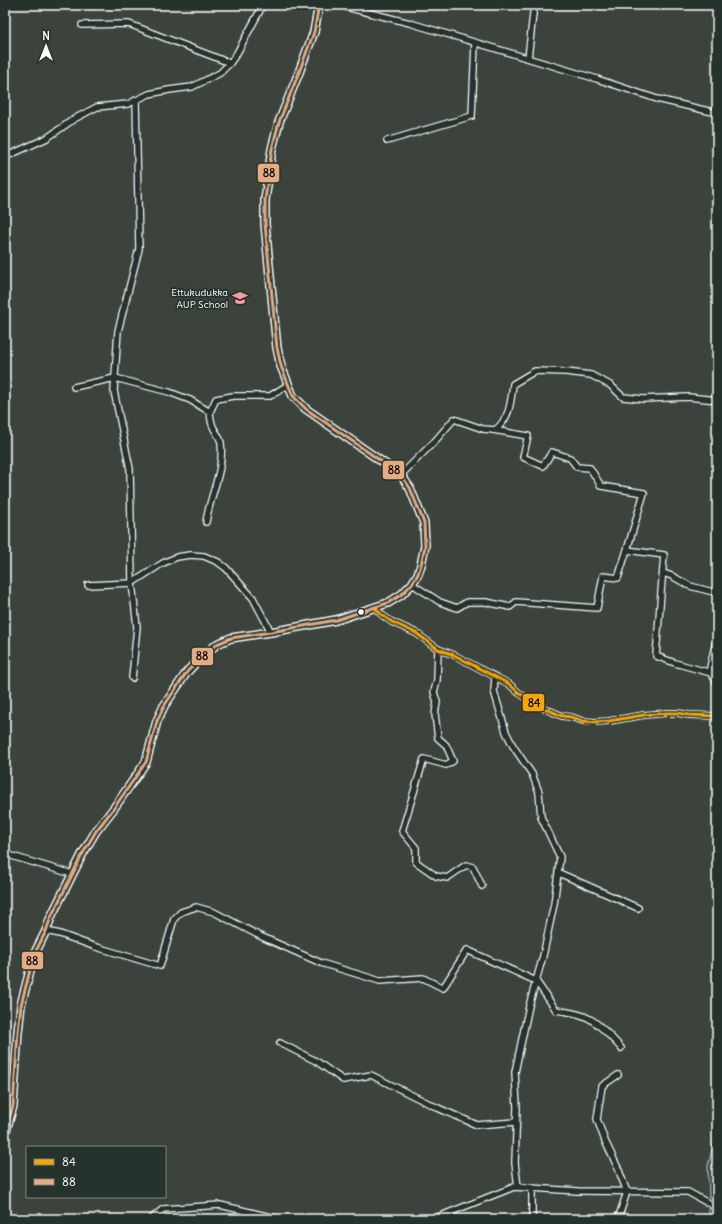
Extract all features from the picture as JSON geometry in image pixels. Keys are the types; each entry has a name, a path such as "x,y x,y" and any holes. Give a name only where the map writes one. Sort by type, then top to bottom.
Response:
{"main road":[{"path":"5,1134 13,1106 16,1051 21,1005 34,955 46,931 50,917 96,831 146,762 157,721 164,706 188,672 200,658 217,644 231,638 336,620 388,603 401,595 412,584 418,574 425,546 424,523 410,488 400,475 306,409 293,396 288,385 277,348 265,224 265,200 271,156 279,122 314,32 319,5"}],"street":[{"path":"5,157 47,138 74,119 97,107 128,104 149,94 192,87 220,73 230,63 247,36 263,5"},
{"path":"338,5 528,58 658,98 717,113"},
{"path":"528,58 534,5"},
{"path":"82,25 129,24 230,63"},
{"path":"387,141 472,116 475,43"},
{"path":"132,678 137,627 132,583 130,469 114,391 118,331 140,249 136,100"},
{"path":"483,429 495,430 500,426 510,411 514,384 535,371 591,374 610,385 623,396 642,399 688,397 717,400"},
{"path":"74,387 115,378 169,392 190,400 210,412"},
{"path":"206,522 209,505 216,488 222,459 221,441 212,424 210,412 216,399 233,396 270,396 288,385"},
{"path":"400,475 435,441 454,419 483,429 528,436 523,457 543,466 552,452 570,458 577,467 590,468 601,486 644,492 618,578 603,576 597,608 516,602 510,607 486,602 468,602 456,608 440,602 412,584"},
{"path":"627,550 664,555 656,656 675,663 709,672 717,683"},
{"path":"88,585 132,583 163,563 177,557 190,555 204,556 218,562 226,568 253,598 271,632"},
{"path":"663,574 672,576 690,586 717,593"},
{"path":"374,607 392,622 416,633 438,649 454,655 509,684 519,693 540,706 562,716 583,721 609,721 644,715 678,713 717,716"},
{"path":"709,672 717,636"},
{"path":"438,649 437,680 434,692 438,702 435,714 436,726 438,738 446,745 453,761 446,765 424,759 402,831 416,848 416,862 436,876 447,878 466,864 473,867 482,886"},
{"path":"495,677 494,691 506,732 513,746 532,774 538,788 541,817 560,857 554,904 529,1006 515,1072 515,1163 518,1187"},
{"path":"5,854 72,874"},
{"path":"559,873 638,908"},
{"path":"46,931 60,934 100,949 160,966 174,919 181,912 196,907 214,912 260,936 321,963 380,981 423,978 443,988 467,950 536,981 556,1010 590,1018 621,1048"},
{"path":"280,1043 316,1061 343,1080 371,1075 438,1108 477,1125 516,1122"},
{"path":"618,1076 602,1086 597,1119 627,1192 618,1219"},
{"path":"433,1219 514,1187 578,1191 688,1192 717,1208"},
{"path":"532,1187 532,1219"},
{"path":"151,1219 163,1209 220,1205 280,1219"}],"waterway":[{"path":"709,1198 708,1166 717,1130"},
{"path":"709,1209 709,1219"}],"transit line":[{"name":"88","path":"5,1134 13,1106 21,1005 34,955 82,855 96,831 146,762 157,721 164,706 187,672 200,658 217,644 231,638 336,620 388,603 401,595 412,584 421,565 425,546 424,523 410,488 401,475 306,409 293,396 281,366 277,348 265,224 265,200 272,149 279,122 314,32 319,5"},
{"name":"84","path":"374,607 392,622 416,633 438,649 454,655 509,684 519,693 539,706 562,716 595,722 667,713 717,716"}],"place":[{"name":"Ettukudukka AUP School","path":"240,298"}]}
